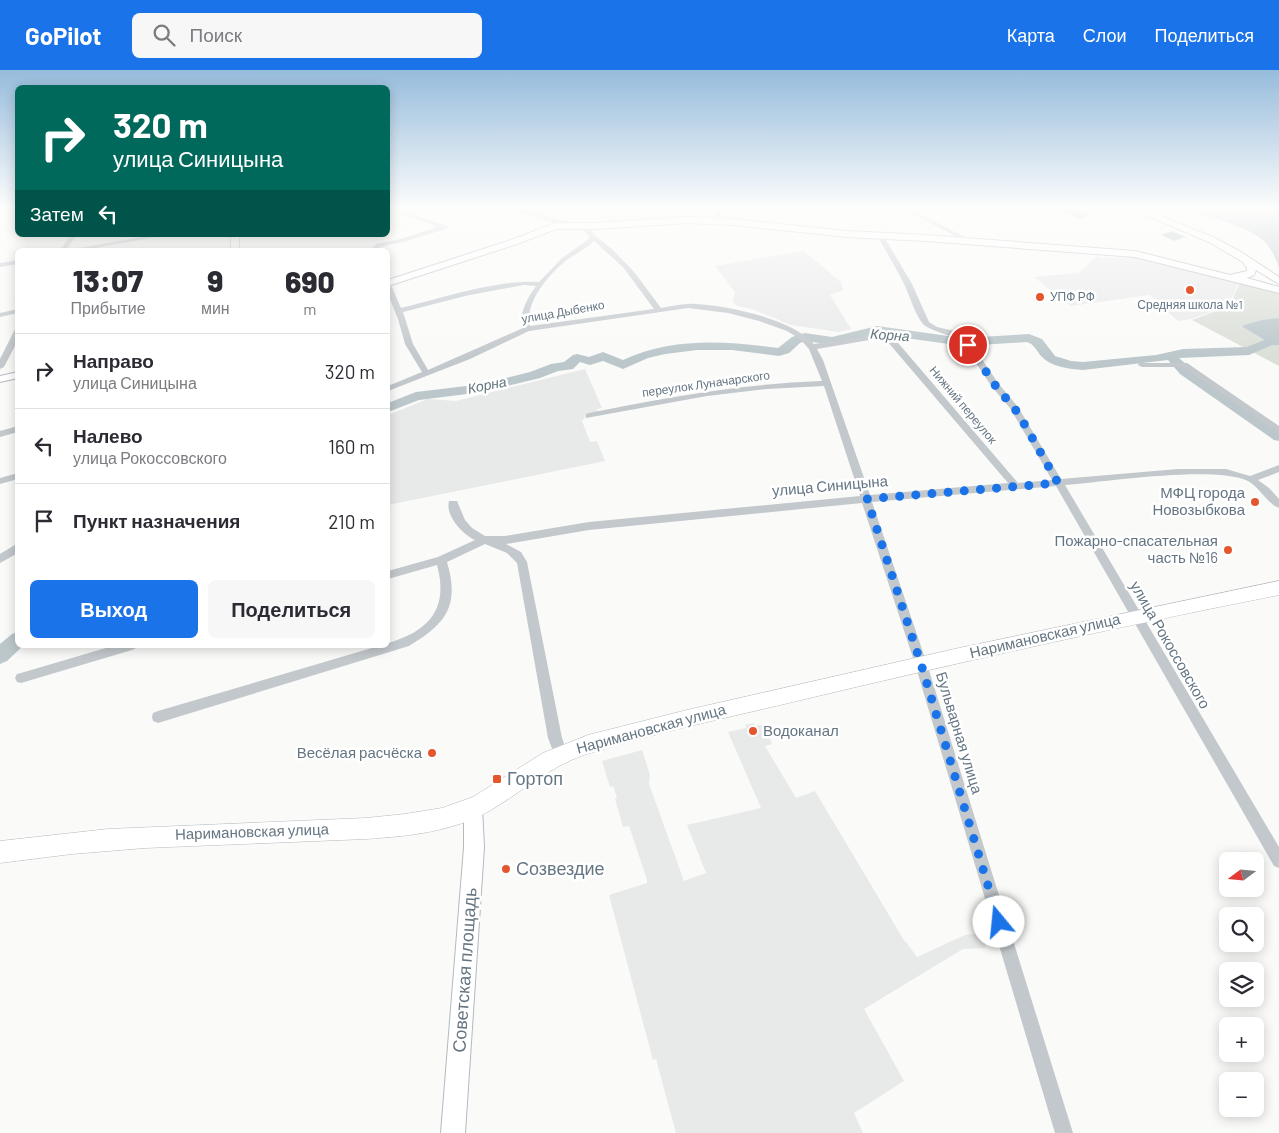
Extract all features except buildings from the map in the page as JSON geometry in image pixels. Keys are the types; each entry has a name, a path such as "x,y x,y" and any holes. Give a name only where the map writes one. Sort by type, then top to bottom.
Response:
{"main road":[{"name":"Наримановская улица","path":"0,852 104,839 398,825 440,819 473,808 560,755 588,745 651,728 921,664 1135,616 1279,588"}],"street":[{"path":"390,282 463,259"},
{"path":"527,329 525,316 540,284 564,259"},
{"path":"616,259 659,310"},
{"name":"улица Рокоссовского","path":"893,259 908,284 924,321 934,329 956,334 966,342 995,385 1018,413 1279,861"},
{"path":"1155,259 1279,290"},
{"path":"1230,278 1242,277 1251,272 1252,268 1247,260"},
{"path":"1247,260 1279,281"},
{"path":"0,265 15,262"},
{"path":"398,311 465,294 528,282 540,284"},
{"path":"390,291 407,339 426,373"},
{"name":"улица Дыбенко","path":"390,388 468,357 527,329 698,305 723,309 798,334 809,343"},
{"path":"0,315 15,312"},
{"name":"Нижний переулок","path":"809,343 882,336 890,338 1016,487"},
{"path":"0,367 15,337"},
{"name":"Бульварная улица","path":"809,343 819,358 921,664 1064,1133"},
{"path":"1142,365 1176,364 1186,366 1279,430"},
{"path":"0,379 15,375"},
{"name":"переулок Луначарского","path":"589,416 720,393 791,384 827,382"},
{"path":"0,434 15,430"},
{"path":"1251,479 1279,468"},
{"name":"улица Синицына","path":"390,574 441,560 485,540 505,540 605,524 1178,472 1226,472 1251,479"},
{"path":"0,481 15,477"},
{"path":"1251,479 1266,490 1279,505"},
{"path":"453,503 467,530 485,540 511,550 522,562"},
{"path":"536,534 522,543 522,562 555,738 560,755"},
{"path":"0,559 15,549"},
{"path":"390,647 405,643 426,630 435,621 447,602 448,585 441,560"},
{"path":"21,678 122,648"},
{"path":"158,717 388,648"},
{"name":"Советская площадь","path":"453,1133 474,847 473,808"}],"shaded area":[{"path":"759,259 813,259 841,282 843,290 830,295 851,329 839,332 791,325 752,309 737,306 733,302 735,292 715,266"},
{"path":"1094,259 1144,259 1239,283 1228,306 1191,319 1178,321 1142,288 1149,295 1071,306 1034,277 1079,273"},
{"path":"1275,259 1279,259 1279,267"},
{"path":"1240,283 1279,294 1279,318 1241,326 1273,345 1279,345 1279,366 1192,320 1229,306"},
{"path":"1279,318 1279,345 1273,345 1241,326 1262,320"},
{"path":"585,369 602,408 597,409 598,413 587,415 582,421 590,442 597,441 605,461 390,505 390,414 428,399 456,401"},
{"name":"Водоканал","path":"754,723 755,726 764,724 772,744 765,746 796,798 815,791 905,942 917,957 965,935 982,933 986,948 963,949 864,1009 904,1081 854,1113 863,1133 676,1133 656,1059 653,1060 609,895 647,883 647,880 629,826 623,827 615,799 617,798 613,786 610,787 602,761 642,750 650,775 649,784 684,881 706,873 687,825 761,808 728,732 746,728 745,725"}],"waterway":[{"name":"Корна","path":"390,407 416,396 483,388 535,375 556,367 568,366 577,358 590,361 603,356 623,365 644,355 697,346 732,346 779,352 785,350 796,340 805,337 832,341 877,330 963,342 1029,338 1038,342 1051,359 1070,365 1083,366 1156,359 1183,353 1249,351 1279,338"},
{"path":"1171,356 1185,371 1279,437"},
{"name":"Корна","path":"0,656 15,642"}],"place":[{"name":"Средняя школа №1","path":"1190,290"},
{"name":"УПФ РФ","path":"1040,297"},
{"name":"МФЦ города Новозыбкова","path":"1255,502"},
{"name":"Пожарно-спасательная часть №16","path":"1228,550"},
{"name":"Водоканал","path":"753,731"},
{"name":"Весёлая расчёска","path":"432,753"},
{"name":"Гортоп","path":"497,779"},
{"name":"Созвездие","path":"506,869"}],"route":[{"path":"968,345 995,385 1018,413 1058,483 867,499 921,664 999,922"}]}
